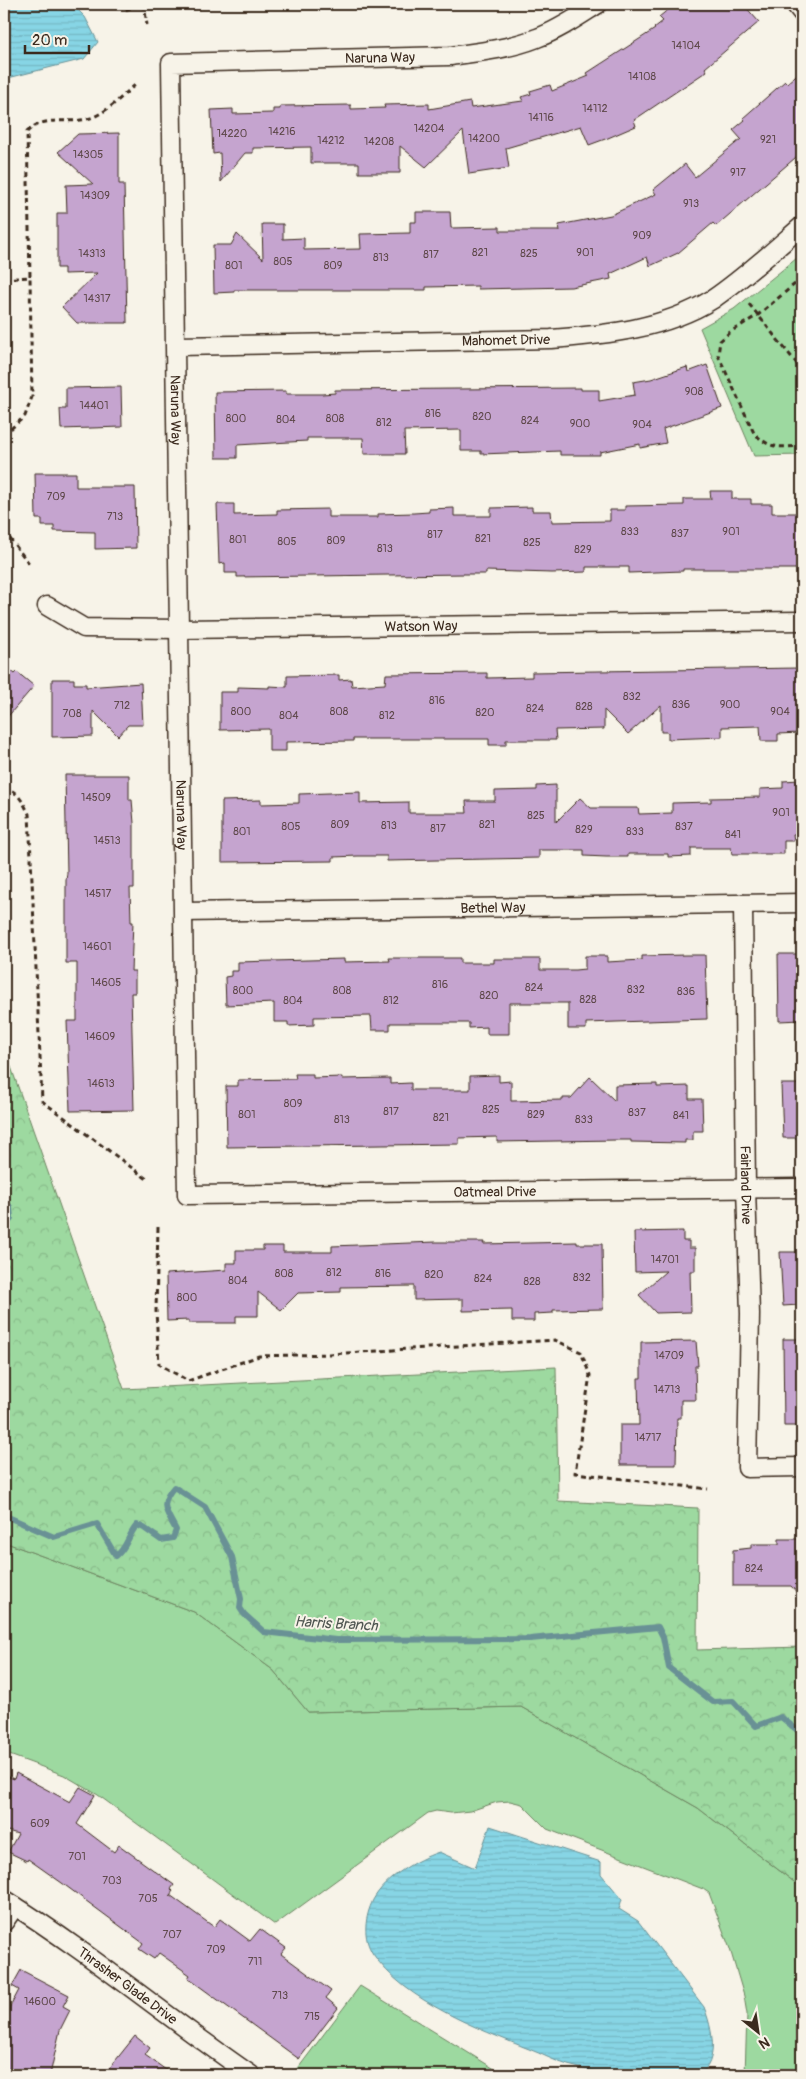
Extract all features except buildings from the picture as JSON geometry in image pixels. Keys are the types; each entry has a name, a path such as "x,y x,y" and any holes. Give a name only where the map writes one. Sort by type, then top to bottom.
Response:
{"street":[{"name":"Naruna Way","path":"187,1195 177,346 171,63 450,56 494,50 538,38 573,21 598,4"},
{"path":"795,4 802,13"},
{"name":"Mahomet Drive","path":"177,346 550,340 594,336 637,329 674,318 711,300 744,276 802,226"},
{"name":"Watson Way","path":"46,606 84,628 180,629 802,621"},
{"name":"Bethel Way","path":"184,912 802,903"},
{"name":"Fairland Drive","path":"743,904 746,1188 750,1314 747,1468 802,1467"},
{"name":"Oatmeal Drive","path":"187,1195 802,1188"},
{"path":"4,1922 9,1903"},
{"name":"Thrasher Glade Drive","path":"9,1903 36,1918 195,2036 251,2075"}],"path":[{"path":"120,4 124,10 144,4 147,25"},
{"path":"4,435 25,416 32,397 27,132 34,125 42,122 88,119 102,111 135,84"},
{"path":"4,279 30,277"},
{"path":"802,278 758,315 720,340 718,354 754,432 762,441 772,447 802,446"},
{"path":"749,304 802,370"},
{"path":"4,531 30,566"},
{"path":"4,788 11,789 22,799 29,814 42,1100 147,1179"},
{"path":"158,1227 156,1311 159,1364 188,1381 259,1356 329,1354 555,1340 581,1352 590,1374 575,1473 708,1488"}],"green space":[{"path":"802,254 802,455 754,456 700,328 734,309"},
{"path":"4,1047 124,1389 556,1367 558,1501 698,1508 697,1650 802,1647 802,1888 698,1808 521,1707 308,1712 273,1670 194,1612 4,1542"},
{"path":"4,1542 194,1612 273,1670 308,1712 521,1707 698,1808 802,1888 802,2075 745,2075 747,2014 744,1996 730,1949 709,1893 703,1889 547,1829 522,1804 510,1801 497,1802 470,1811 451,1813 436,1811 428,1813 275,1925 98,1795 64,1775 4,1753"},
{"path":"360,1986 501,2073 500,2075 306,2075 302,2071 293,2075"}],"water":[{"path":"4,4 72,4 85,17 98,42 84,59 4,79"},
{"path":"490,1826 601,1862 601,1874 622,1899 619,1909 638,1921 704,2007 710,2025 712,2044 712,2053 706,2069 699,2075 626,2076 598,2072 563,2063 444,2012 404,1986 387,1971 373,1954 366,1934 368,1913 378,1892 393,1877 411,1865 439,1852 475,1868"}],"waterway":[{"name":"Harris Branch","path":"4,1199 10,1207 11,1219 4,1227"},
{"name":"Harris Branch","path":"4,1509 8,1517 54,1537 97,1524 116,1556 123,1549 137,1525 161,1540 173,1538 176,1530 167,1513 165,1504 169,1493 174,1487 205,1507 232,1557 241,1599 240,1608 264,1632 336,1640 530,1639 658,1627 663,1637 669,1668 713,1702 733,1701 756,1726 781,1717 802,1734"}]}
